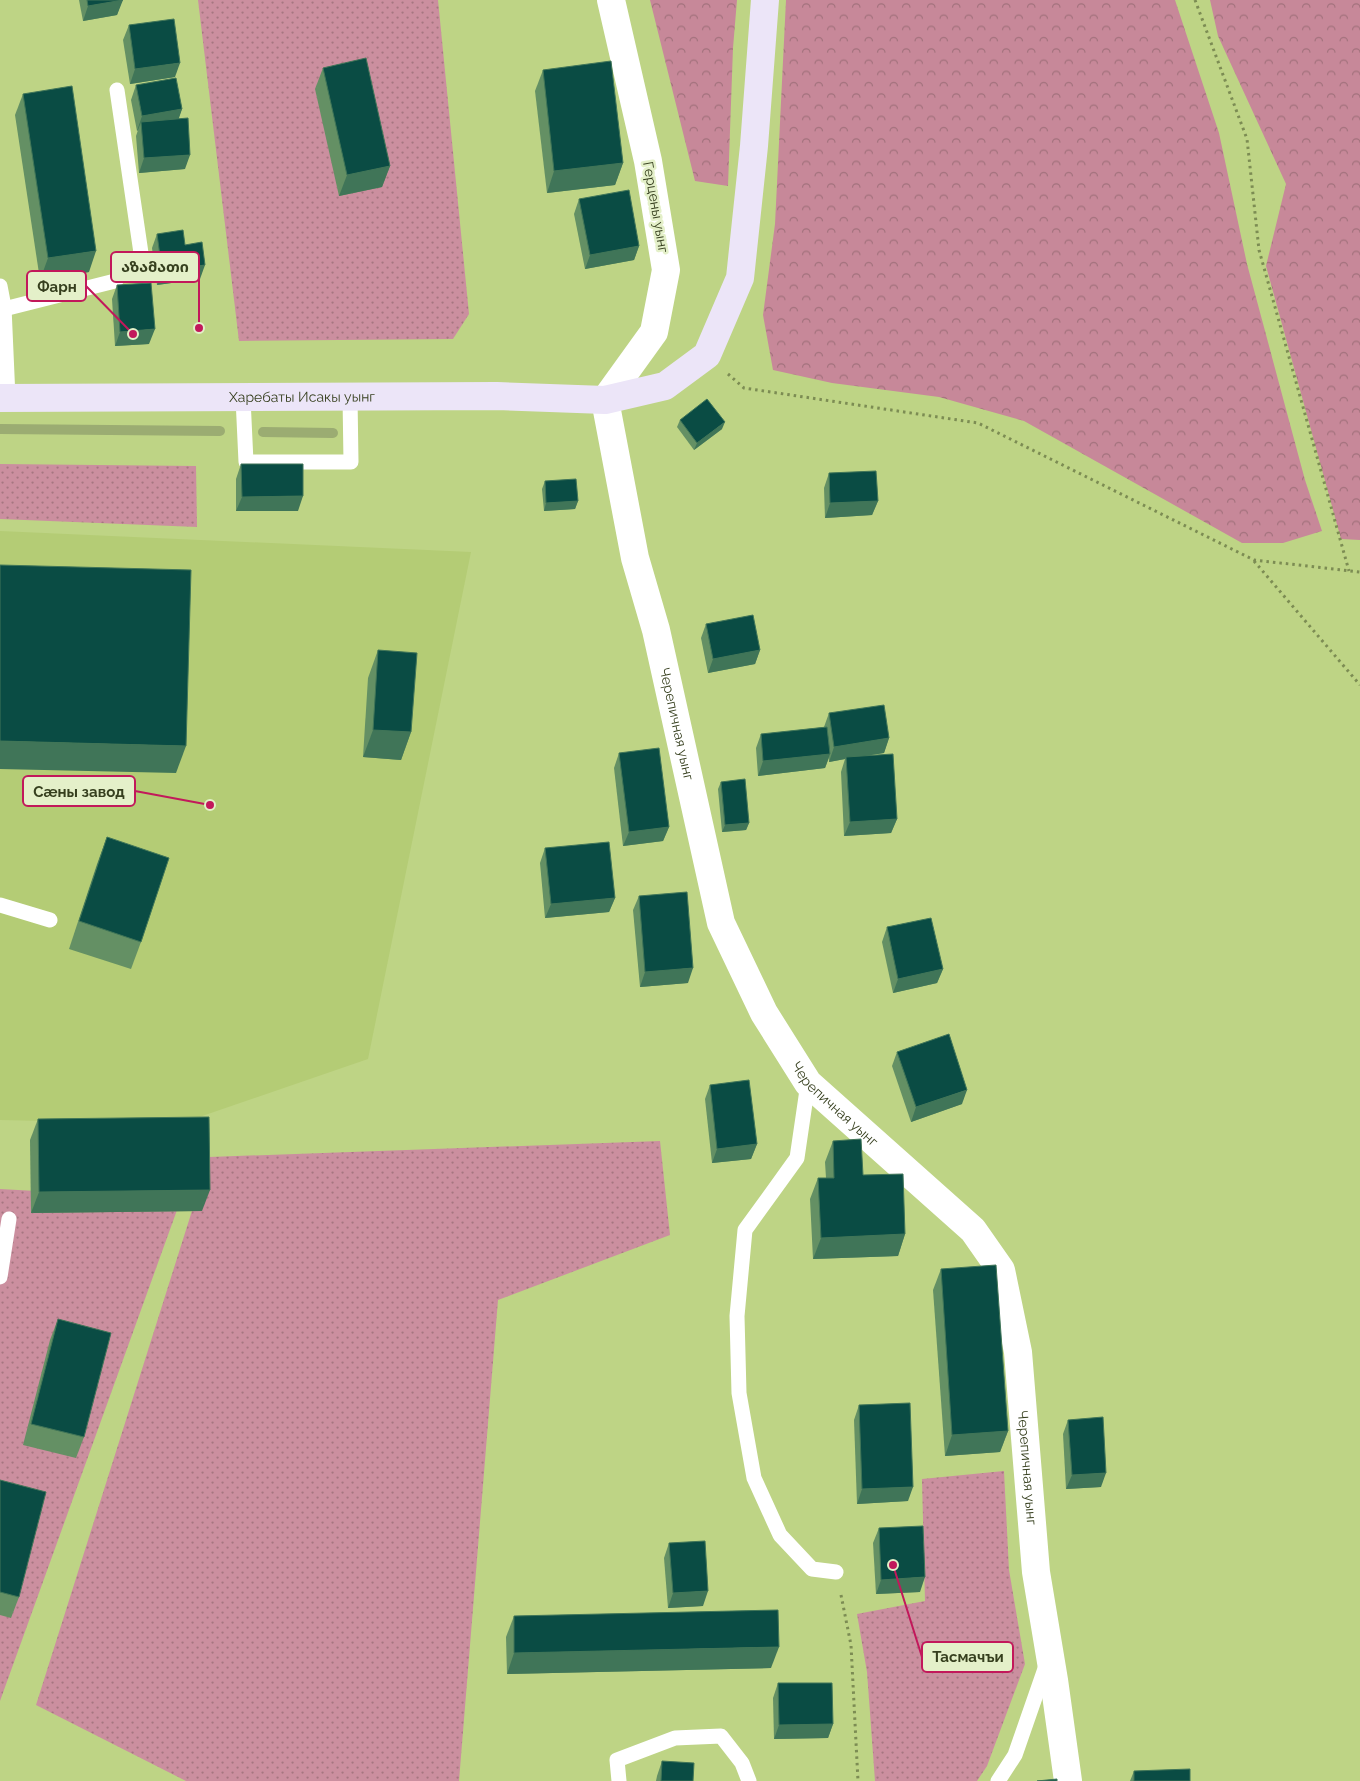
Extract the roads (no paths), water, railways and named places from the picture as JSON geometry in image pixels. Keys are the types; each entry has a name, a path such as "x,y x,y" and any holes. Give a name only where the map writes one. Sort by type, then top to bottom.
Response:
{"main road":[{"name":"Харебаты Исакы уынг","path":"4,398 497,396 605,400 665,386 707,355 740,278 754,146 765,0"}],"street":[{"name":"Герцены уынг","path":"605,400 654,332 666,270 648,161 612,0"},
{"name":"Черепичная уынг","path":"605,400 635,558 656,630 721,923 764,1012 808,1083 973,1230 1001,1270 1018,1352 1036,1572 1068,1781"}],"lane":[{"path":"4,309 115,281 140,253 117,90"},
{"path":"0,286 4,309 4,398"},
{"path":"243,398 246,462 351,462 350,397"},
{"path":"0,906 50,920"},
{"path":"808,1083 798,1158 745,1230 737,1316 739,1393 754,1478 780,1535 812,1568 836,1572"},
{"path":"0,1277 9,1219"},
{"path":"998,1781 1016,1755 1050,1655"},
{"path":"619,1781 617,1760 675,1738 721,1736 742,1763 749,1781"}],"waterway":[{"path":"0,429 220,431"},
{"path":"263,432 333,433"}],"place":[{"name":"აზამათი","path":"199,328"},
{"name":"Фарн","path":"133,334"},
{"name":"Сæны завод","path":"210,805"},
{"name":"Тасмачъи","path":"893,1565"}]}
